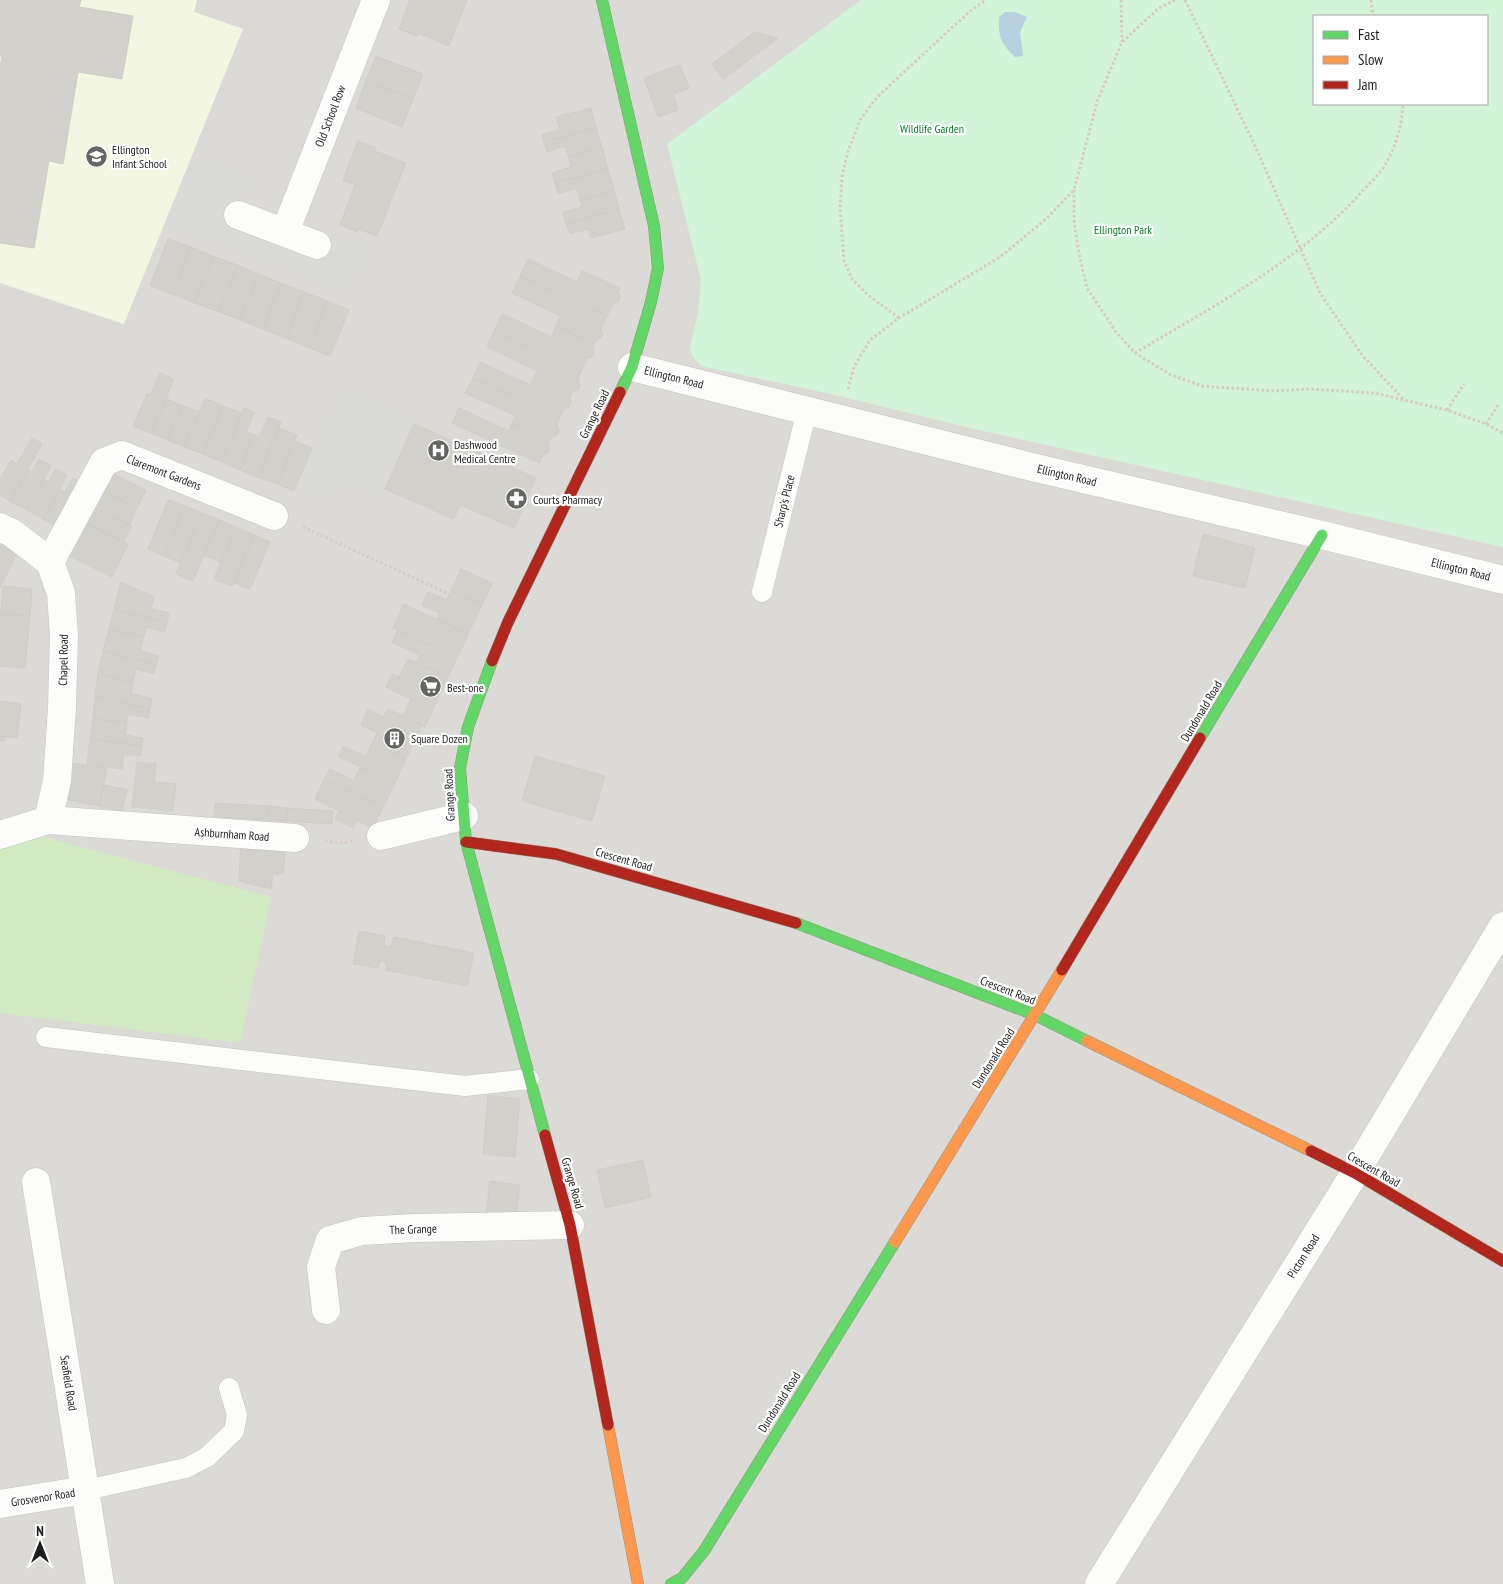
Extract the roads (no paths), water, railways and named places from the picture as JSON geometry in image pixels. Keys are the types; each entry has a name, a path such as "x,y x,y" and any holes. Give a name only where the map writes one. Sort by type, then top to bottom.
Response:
{"street":[{"name":"Old School Row","path":"285,232 376,0"},
{"name":"Grange Road","path":"602,0 655,234 658,268 651,302 632,367 508,622 484,680 468,727 460,768 465,829 529,1079 570,1225 638,1584"},
{"path":"238,215 318,245"},
{"name":"Ellington Road","path":"632,367 1042,469 1503,580"},
{"name":"Claremont Gardens","path":"50,562 104,462 122,455 274,516"},
{"path":"0,527 12,533 50,562"},
{"name":"Dundonald Road","path":"671,1584 682,1578 704,1551 1036,1015 1322,535"},
{"name":"Chapel Road","path":"48,820 57,781 64,636 61,593 50,562"},
{"name":"Ashburnham Road","path":"0,835 48,820 295,838"},
{"path":"381,836 465,829"},
{"name":"Crescent Road","path":"465,829 798,923 1036,1015 1355,1173 1503,1261"},
{"name":"Picton Road","path":"1099,1584 1355,1173 1503,926"},
{"name":"Seafield Road","path":"36,1182 100,1584"},
{"name":"The Grange","path":"326,1310 321,1267 330,1240 371,1231 415,1228 570,1225"},
{"name":"Grosvenor Road","path":"0,1504 86,1490"}],"lane":[{"name":"Sharp's Place","path":"762,592 807,410"},
{"path":"46,1036 465,1086 529,1079"},
{"path":"86,1490 186,1468 207,1458 234,1431 237,1415 230,1388"}],"water":[{"path":"1005,12 1016,12 1027,17 1020,32 1023,56 1015,57 1001,40 999,17"}],"place":[{"name":"Ellington Infant School","path":"96,156"},
{"name":"Dashwood Medical Centre","path":"438,451"},
{"name":"Courts Pharmacy","path":"517,499"},
{"name":"Best-one","path":"431,687"},
{"name":"Square Dozen","path":"395,738"}],"park label":[{"name":"Wildlife Garden","path":"932,128"},
{"name":"Ellington Park","path":"1123,229"}]}
